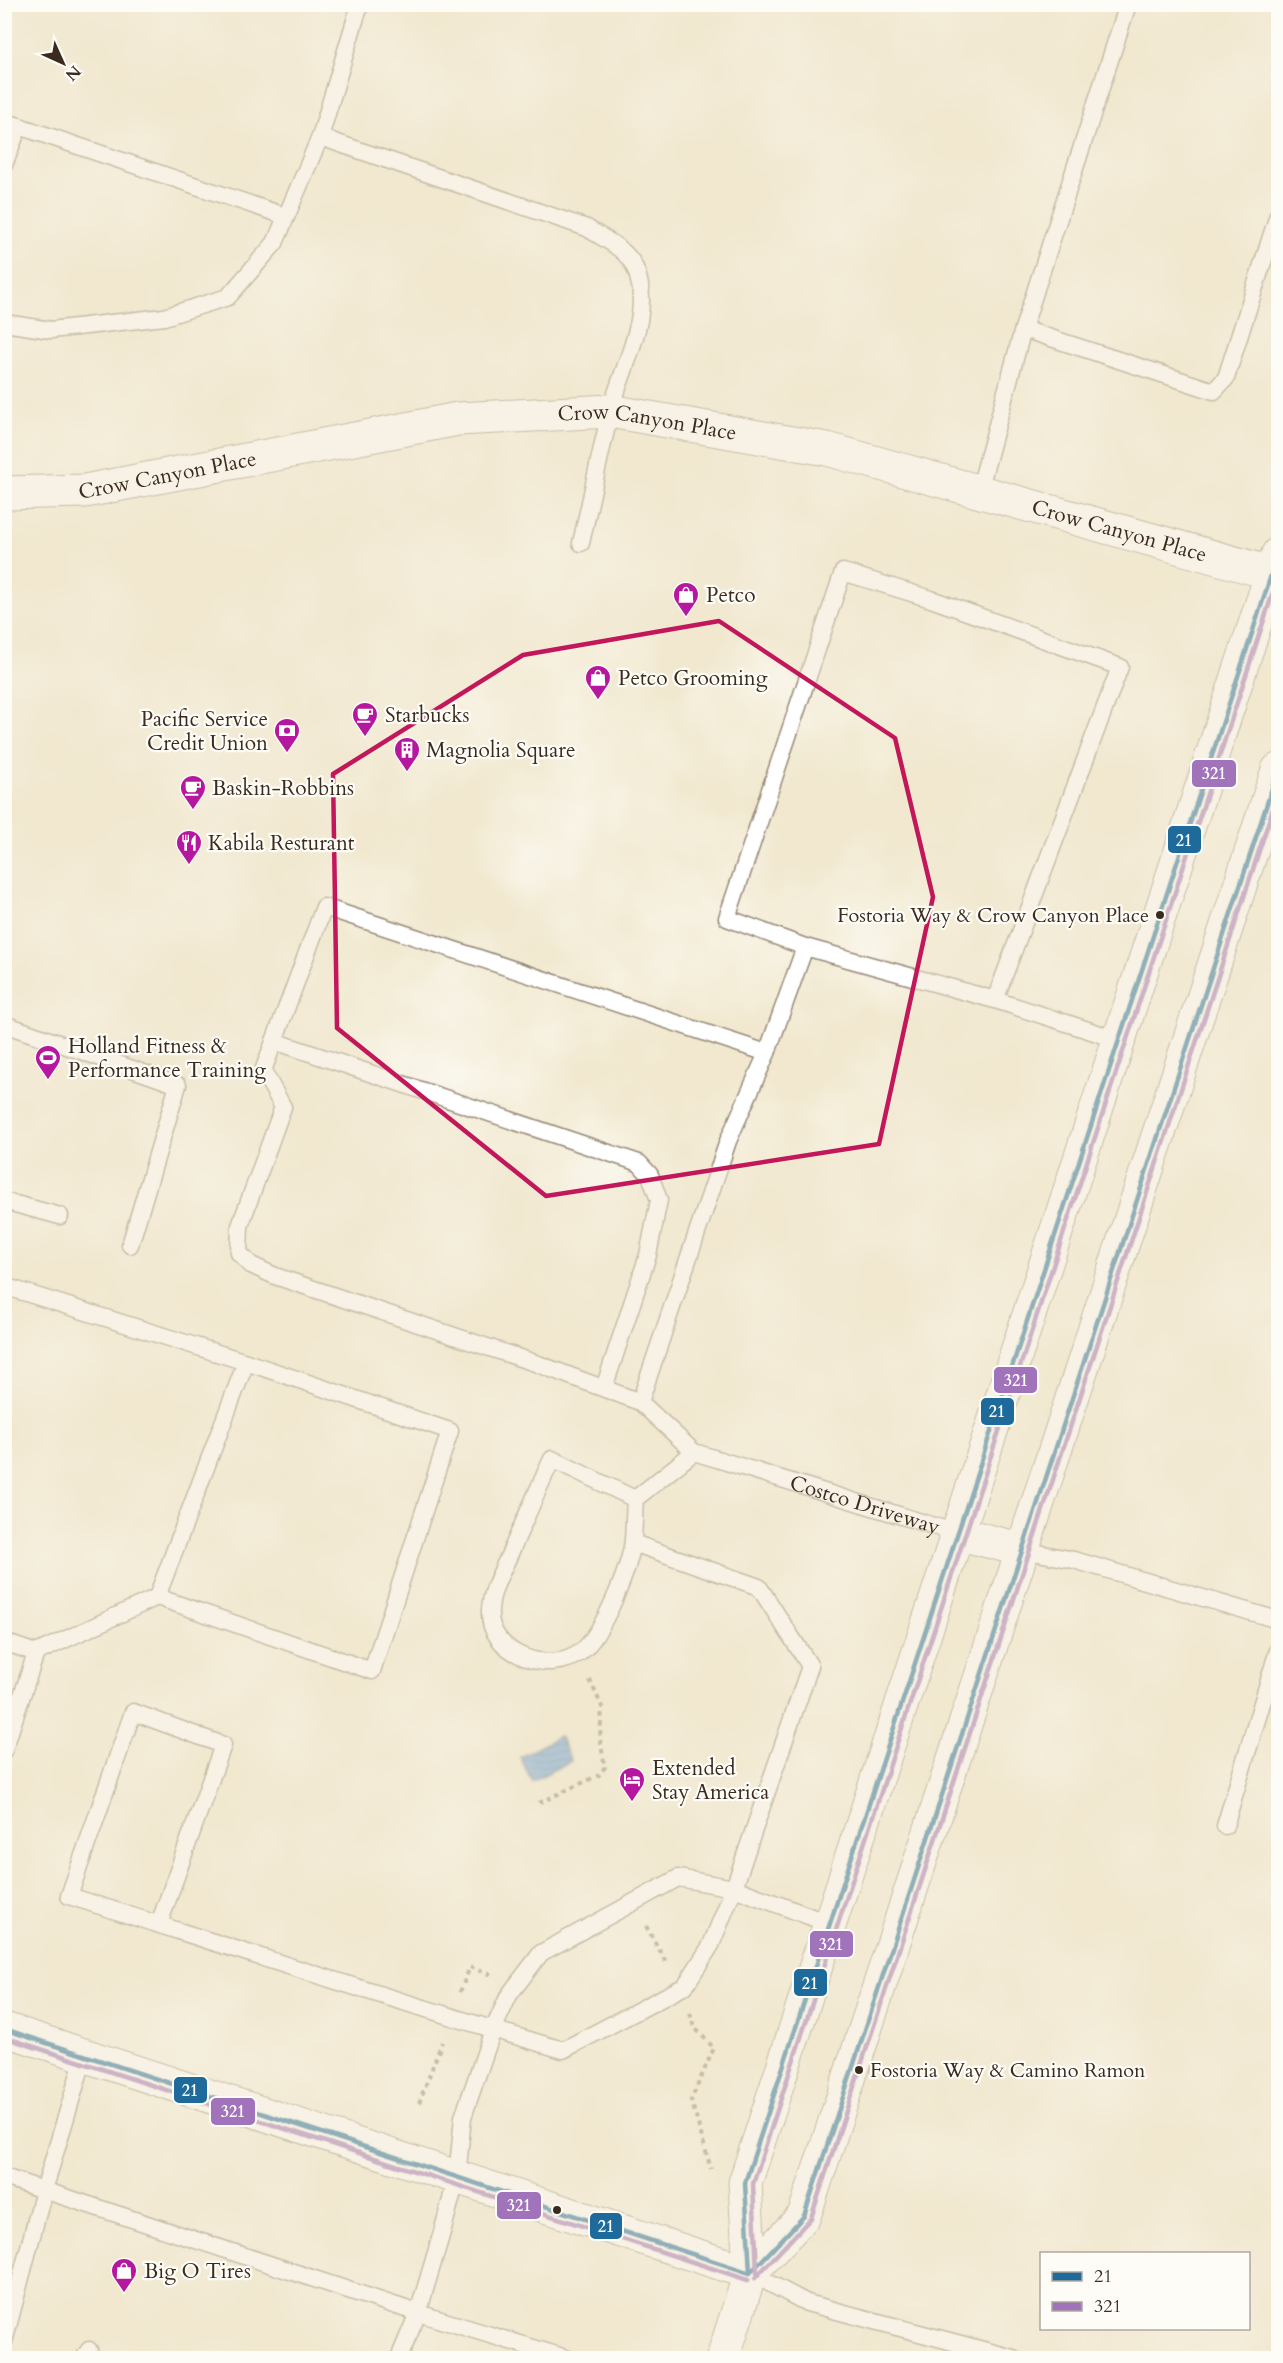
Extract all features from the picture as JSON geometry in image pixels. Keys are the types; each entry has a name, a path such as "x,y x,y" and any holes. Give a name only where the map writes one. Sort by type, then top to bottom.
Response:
{"street":[{"name":"Crow Canyon Place","path":"4,493 85,491 458,419 610,411 828,449 979,491 1276,567"},
{"path":"723,2358 750,2273 745,2183 1276,567"},
{"path":"750,2273 804,2216 1278,770"},
{"name":"Costco Driveway","path":"957,1533 1023,1550"},
{"path":"4,2029 750,2273"}],"lane":[{"path":"4,322 51,330 153,319 228,297 275,243 320,137 360,4"},
{"path":"979,491 1023,329 1128,4"},
{"path":"4,165 12,123 285,216"},
{"path":"320,137 587,228 622,250 635,267 641,293 637,325 610,411 581,543"},
{"path":"1023,329 1214,391 1226,378 1278,214"},
{"path":"995,1000 1120,667 931,599 843,572 727,918 805,947 995,1000 1119,1040"},
{"path":"635,1499 552,1459 494,1589 489,1612 495,1635 507,1648 528,1660 570,1658 582,1651 603,1625 633,1542 635,1499 694,1452 640,1402 275,1276 251,1265 239,1253 240,1226 283,1107 263,1071 324,907 767,1053"},
{"path":"640,1402 728,1141 767,1053 805,947"},
{"path":"4,1024 178,1085 130,1245"},
{"path":"274,1041 639,1163 650,1175 659,1200 648,1255 604,1388"},
{"path":"4,1201 60,1216"},
{"path":"4,1286 246,1362 450,1431 372,1671 156,1597 36,1653 4,1642"},
{"path":"156,1597 246,1362"},
{"name":"Costco Driveway","path":"694,1452 957,1533"},
{"path":"159,1924 223,1745 133,1712 69,1896 563,2050 685,1986 711,1945 734,1888 810,1665 759,1587 633,1542"},
{"name":"Costco Driveway","path":"1023,1550 1074,1560 1278,1620"},
{"path":"1225,1826 1278,1650"},
{"path":"4,1750 36,1653"},
{"path":"399,2358 418,2313 457,2177 463,2117 493,2030 509,1995 541,1953 678,1878 734,1888 830,1924"},
{"path":"4,2342 44,2190 86,2054"},
{"path":"4,2177 418,2313 566,2358"},
{"path":"750,2273 807,2303 1013,2358"}],"path":[{"path":"539,1803 599,1775 605,1767 600,1739 602,1707 590,1679 570,1658"},
{"path":"633,1903 668,1965 685,1986 694,2027 714,2048 691,2100 712,2178"}],"highlighted area":[{"path":"719,621 895,738 933,897 879,1144 546,1196 337,1028 333,774 523,655"}],"water":[{"path":"559,1736 571,1761 532,1781 520,1757"}],"transit line":[{"name":"21","path":"750,2273 745,2183 1278,554"},
{"name":"321","path":"757,2273 753,2184 1278,577"},
{"name":"21","path":"750,2273 804,2216 1278,770"},
{"name":"321","path":"755,2278 811,2218 1278,793"},
{"name":"21","path":"4,2029 750,2273"},
{"name":"321","path":"4,2037 748,2280"}],"place":[{"name":"Petco","path":"686,618"},
{"name":"Petco Grooming","path":"598,701"},
{"name":"Starbucks","path":"365,738"},
{"name":"Pacific Service Credit Union","path":"287,754"},
{"name":"Magnolia Square","path":"407,773"},
{"name":"Baskin-Robbins","path":"193,811"},
{"name":"Kabila Resturant","path":"189,866"},
{"name":"Fostoria Way & Crow Canyon Place","path":"1160,915"},
{"name":"Holland Fitness & Performance Training","path":"48,1081"},
{"name":"Extended Stay America","path":"632,1803"},
{"name":"Fostoria Way & Camino Ramon","path":"859,2070"},
{"name":"Big O Tires","path":"124,2294"}]}
